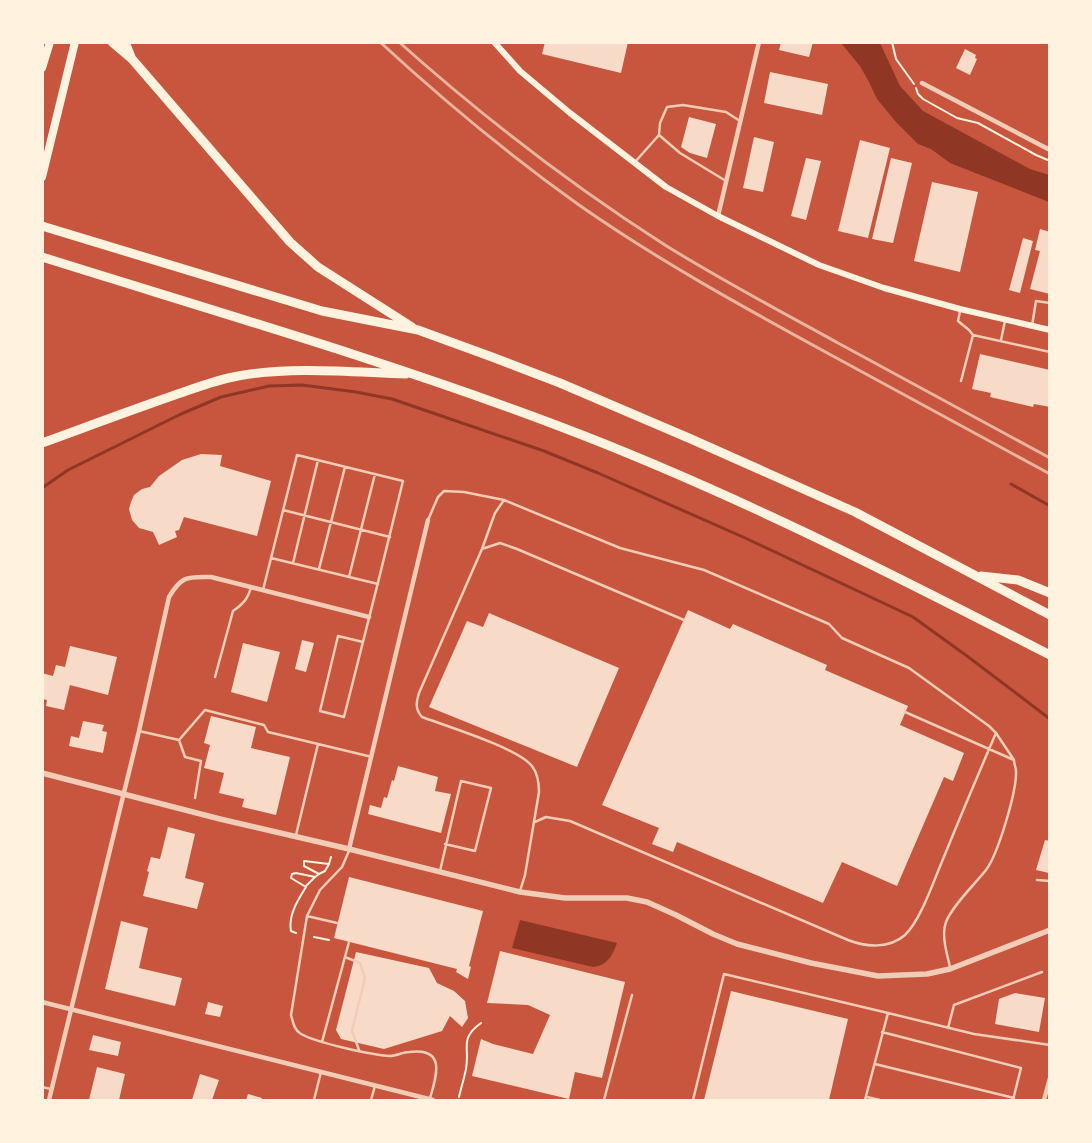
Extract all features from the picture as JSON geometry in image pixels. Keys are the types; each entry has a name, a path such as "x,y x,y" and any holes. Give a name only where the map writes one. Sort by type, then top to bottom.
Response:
{"highway":[{"path":"42,68 50,42"},
{"path":"42,177 75,42"},
{"path":"112,42 132,60 228,173 290,242 318,268 418,330"},
{"path":"125,42 132,60"},
{"path":"42,226 322,312 418,330 560,383 749,464 855,512 1050,615"},
{"path":"42,257 348,351 558,425 703,485 868,562 1050,655"},
{"path":"45,443 124,413 236,376 309,370 416,374"},
{"path":"976,576 1018,580 1050,593"}],"main road":[{"path":"494,42 520,71 570,113 666,187 718,216 819,265 884,288 960,309 1050,330"}],"street":[{"path":"718,216 759,42"},
{"path":"922,83 1050,150"},
{"path":"349,849 428,520"},
{"path":"49,1100 170,597 177,584 187,577 211,577 369,617"},
{"path":"42,773 220,819 520,892 565,898 627,898 647,902 737,944 811,963 878,976 927,974 950,969 1050,930"},
{"path":"42,1002 432,1100"},
{"path":"1044,1100 1050,1078"}],"lane":[{"path":"634,162 659,135 660,124 667,107 682,105 726,112 740,121"},
{"path":"659,135 680,153 726,181"},
{"path":"1032,326 1036,301 1050,303"},
{"path":"960,309 958,321 973,335 1050,352"},
{"path":"1001,341 1005,320"},
{"path":"961,381 973,335"},
{"path":"263,590 297,455 403,481 390,537 344,717 320,712 338,636 363,642"},
{"path":"293,563 318,460"},
{"path":"319,570 345,467"},
{"path":"349,577 375,474"},
{"path":"428,520 438,497 444,491 464,492 504,500 620,548 704,570 829,624 842,638 909,668 996,732 1014,760 1016,772 1010,805 996,852 988,867 953,910 946,922 944,933 950,969"},
{"path":"504,500 495,513 482,549 419,693 416,704 418,712 422,717 508,750 526,760 537,774 540,784 535,822 520,892"},
{"path":"283,510 390,537"},
{"path":"482,549 500,543 684,620"},
{"path":"271,558 378,584"},
{"path":"216,677 233,611 241,606 249,597 251,587"},
{"path":"178,740 205,710 264,725 268,732 372,757"},
{"path":"905,712 1014,760"},
{"path":"139,730 178,740"},
{"path":"535,822 546,818 570,821 860,945 874,946 892,942 904,936 914,924 932,887 996,732"},
{"path":"178,740 185,757 202,761 195,798"},
{"path":"295,836 318,744"},
{"path":"439,872 445,844 461,781 491,788 475,852 445,844"},
{"path":"349,849 342,867 320,890 307,916 291,1015 293,1025 300,1034 322,1042 359,1050 392,1056 406,1052 426,1052 436,1061 437,1073 432,1100"},
{"path":"1037,880 1050,881"},
{"path":"307,916 338,923"},
{"path":"322,1042 349,942"},
{"path":"345,957 360,963 365,978 352,1031 359,1050"},
{"path":"948,1028 954,1005 1042,972"},
{"path":"693,1100 724,974 974,1034 1050,1045"},
{"path":"604,1100 632,995"},
{"path":"880,1100 866,1099 888,1013"},
{"path":"875,1064 1014,1099 1021,1068 882,1032"},
{"path":"314,1100 321,1072"},
{"path":"371,1100 375,1086"},
{"path":"42,1087 51,1089"}],"path":[{"path":"296,932 291,931 290,925 296,902 306,887 319,874 325,871 331,857"},
{"path":"319,874 304,866 304,861 329,864"},
{"path":"306,887 291,878 292,874 296,873 316,878"},
{"path":"314,936 329,940"},
{"path":"459,1097 466,1068 466,1041 471,1030 481,1023"}],"shaded area":[{"path":"841,43 880,43 900,86 923,111 1030,169 1049,175 1049,202 950,163 931,149 918,144 877,99 860,66"},
{"path":"520,920 617,943 606,962 593,967 512,948"}],"building":[{"path":"545,42 628,42 621,73 542,54"},
{"path":"781,42 813,42 809,57 779,50"},
{"path":"965,49 976,55 975,58 977,59 970,75 956,68"},
{"path":"770,72 828,84 822,115 764,103"},
{"path":"689,117 716,124 707,158 690,153 681,147"},
{"path":"754,137 774,142 763,192 743,188"},
{"path":"860,140 890,148 868,238 838,231"},
{"path":"806,158 821,161 806,220 791,216"},
{"path":"891,158 912,163 893,243 872,239"},
{"path":"932,182 978,192 960,272 914,261"},
{"path":"1040,229 1050,232 1050,294 1030,289 1040,251 1035,250"},
{"path":"1023,238 1033,241 1020,293 1009,290"},
{"path":"980,354 1050,370 1050,407 1034,404 1033,407 990,397 991,393 972,389"},
{"path":"201,454 222,455 220,466 271,481 257,536 184,517 179,530 175,531 177,537 159,545 153,532 139,528 132,520 129,509 134,495 142,489 150,487 159,476 182,460"},
{"path":"688,610 730,629 733,624 827,665 825,670 908,706 900,725 964,753 953,781 944,777 897,886 842,862 823,903 677,842 673,852 652,844 659,828 602,805"},
{"path":"489,613 619,668 577,767 429,707 467,621 483,627"},
{"path":"302,640 314,643 306,672 295,669"},
{"path":"243,643 280,652 267,702 231,692"},
{"path":"70,646 117,657 108,695 70,685 64,710 46,706 47,700 42,699 42,673 53,676 56,665 65,667"},
{"path":"211,716 256,727 251,748 290,757 276,815 242,807 244,799 219,793 224,773 204,768 210,745 204,743"},
{"path":"83,721 104,725 102,731 107,732 103,753 69,746 71,736 79,738"},
{"path":"398,766 438,777 435,791 451,794 441,833 368,814 370,805 381,808 384,797 387,798 392,780 394,781"},
{"path":"168,827 195,834 185,878 204,883 197,909 143,896 151,857 160,859"},
{"path":"1045,840 1050,841 1049,873 1036,870"},
{"path":"349,877 483,911 469,966 471,967 468,979 456,972 457,969 334,938"},
{"path":"121,921 148,928 139,968 182,978 175,1006 105,989"},
{"path":"500,951 625,982 602,1078 575,1072 569,1099 472,1076 481,1039 533,1054 550,1015 528,1005 487,1003"},
{"path":"356,952 429,968 437,983 454,991 465,1001 468,1018 462,1027 450,1016 442,1031 384,1049 341,1039 336,1030"},
{"path":"731,991 848,1019 829,1100 704,1100"},
{"path":"1015,993 1045,998 1039,1032 995,1024 999,999"},
{"path":"208,1002 223,1006 220,1017 205,1014"},
{"path":"93,1035 121,1042 118,1056 89,1050"},
{"path":"97,1067 125,1074 119,1100 89,1100"},
{"path":"200,1074 219,1080 212,1100 192,1100"},
{"path":"248,1094 262,1098 261,1100 246,1100"}],"waterway":[{"path":"42,488 68,470 181,414 221,397 269,386 302,385 392,399 544,451 598,473 743,537 913,617 1050,719"},
{"path":"1011,484 1050,506"}],"railway":[{"path":"380,42 452,106 502,147 609,226 767,320 1050,474"},
{"path":"399,42 528,149 596,199 665,245 751,295 1050,458"}]}
